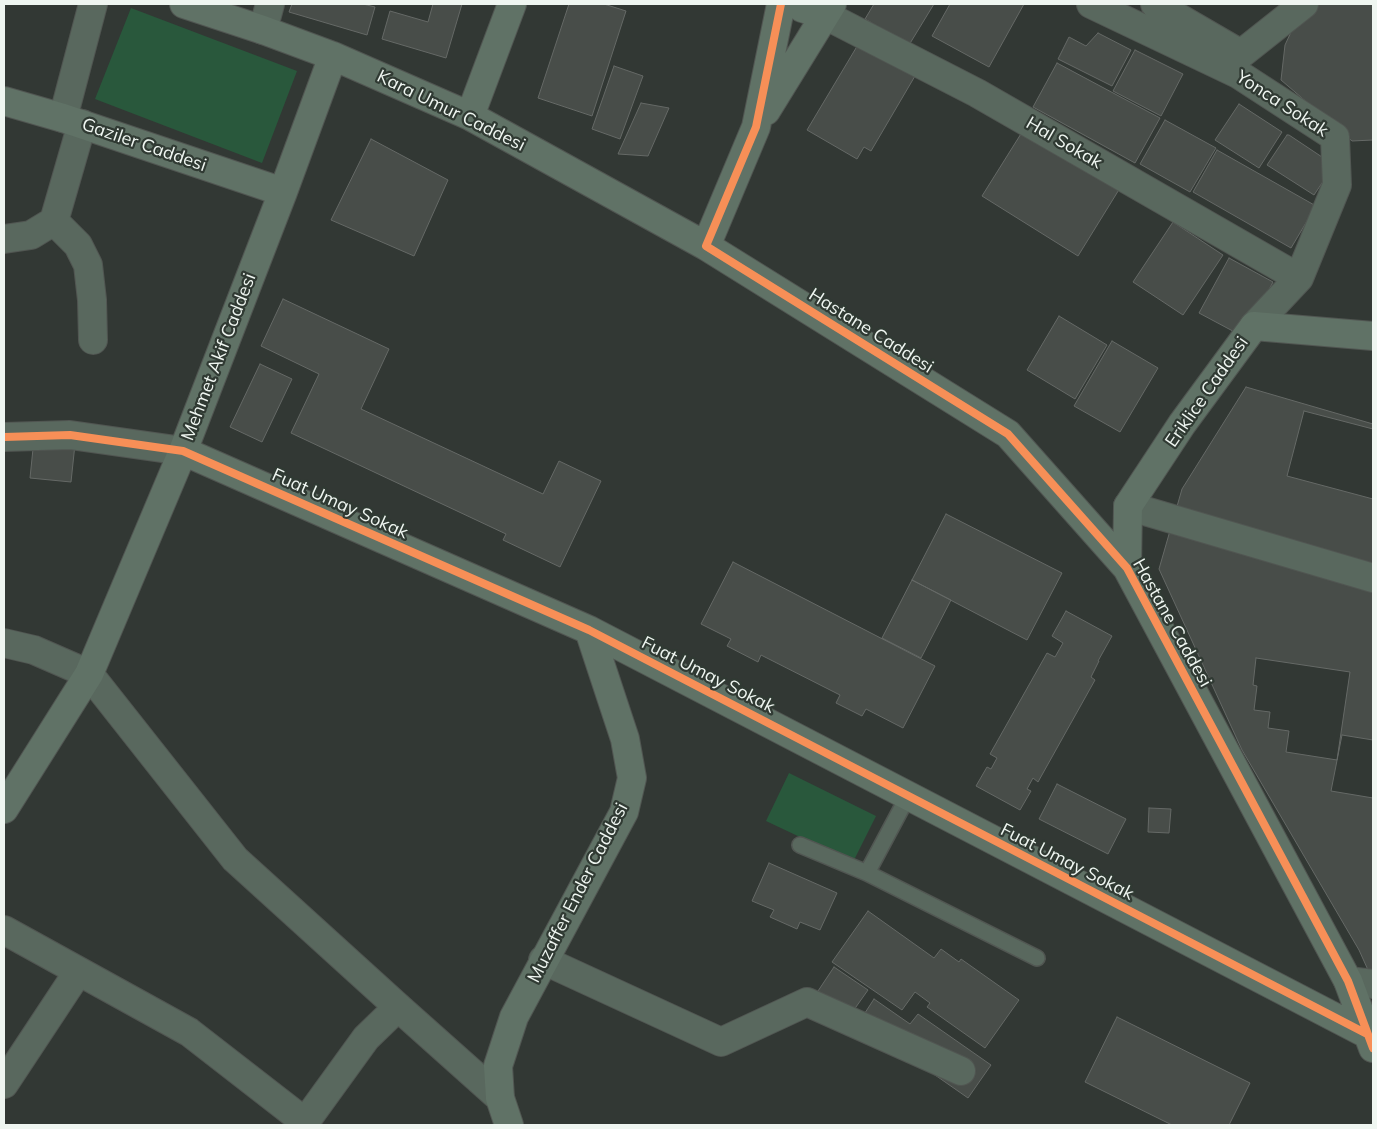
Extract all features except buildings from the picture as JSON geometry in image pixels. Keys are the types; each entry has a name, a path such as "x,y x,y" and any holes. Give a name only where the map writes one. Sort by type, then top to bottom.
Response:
{"street":[{"path":"4,239 31,235 54,221 93,4"},
{"name":"Kara Umur Caddesi","path":"184,4 333,56 470,116 706,246"},
{"path":"263,30 270,4"},
{"path":"470,116 512,4"},
{"path":"756,127 781,4"},
{"path":"706,246 756,127 829,10 802,8 798,4"},
{"name":"Yonca Sokak","path":"1090,4 1238,74 1335,137 1337,185 1299,278 1254,326"},
{"path":"1155,4 1241,54 1304,4"},
{"name":"Hal Sokak","path":"829,10 1299,278"},
{"name":"Mehmet Akif Caddesi","path":"4,809 89,674 183,451 283,192 333,56"},
{"name":"Gaziler Caddesi","path":"4,101 72,121 283,192"},
{"path":"54,221 78,245 88,264 92,300 92,340"},
{"name":"Hastane Caddesi","path":"706,246 1008,434 1127,568 1361,982 1373,1066"},
{"name":"Eriklice Caddesi","path":"1128,506 1182,424 1254,326 1373,336"},
{"name":"Fuat Umay Sokak","path":"4,437 70,436 183,451 589,630 908,796 1370,1041"},
{"path":"1127,568 1128,506 1373,578"},
{"name":"Muzaffer Ender Caddesi","path":"509,1125 500,1098 498,1066 514,1017 624,812 632,778 625,739 589,630"},
{"path":"4,643 34,650 89,674 235,859 500,1098"},
{"path":"4,930 189,1032 304,1124 366,1038 398,1007"},
{"path":"543,960 721,1042 807,1002 961,1071"},
{"path":"4,1084 78,972"}],"lane":[{"path":"867,873 908,796"},
{"path":"800,845 867,873 1038,958"}],"green space":[{"path":"131,8 297,71 262,163 95,99"},
{"path":"789,773 876,816 853,862 766,821"}],"cycle path":[{"path":"781,4 756,127 706,246 1008,434 1127,568 1348,981 1373,1048"},
{"path":"4,437 70,435 183,451 589,630 1367,1034"}]}
